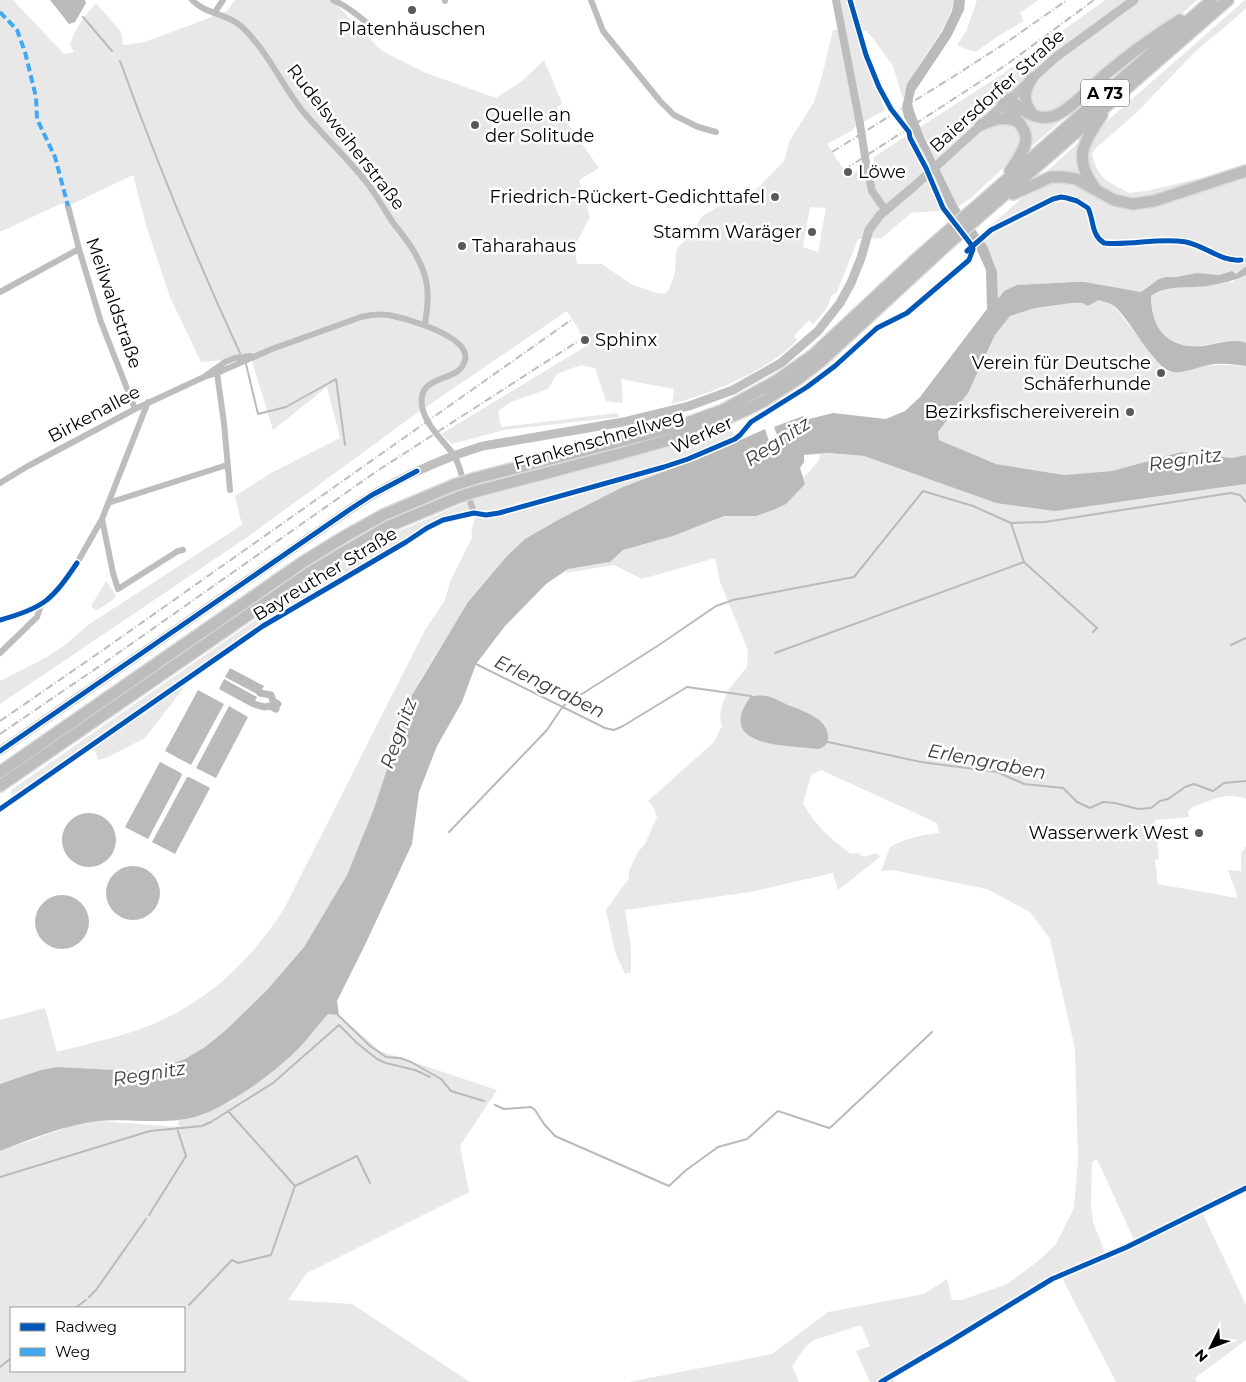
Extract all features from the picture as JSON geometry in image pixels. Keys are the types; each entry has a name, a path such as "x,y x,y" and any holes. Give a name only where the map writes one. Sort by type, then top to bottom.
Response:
{"highway":[{"path":"1006,102 1039,117 1049,117 1063,111 1132,54 1173,24 1212,0"},
{"name":"Frankenschnellweg","path":"0,772 303,562 383,515 454,485 476,478 679,426 744,400 776,381 806,361 946,240 979,211 999,186 1212,0"},
{"name":"Frankenschnellweg","path":"979,211 994,204 1228,0"},
{"path":"1032,78 1025,90 1024,96 1027,107 1033,114"},
{"path":"1096,189 1086,176 1082,166 1082,152 1087,138 1111,101"},
{"path":"999,186 1019,158 1026,143 1025,130 1006,102"},
{"path":"981,125 1000,118 1018,121"},
{"path":"994,204 1022,188 1050,177 1076,179 1124,203 1144,203 1246,171"},
{"name":"Frankenschnellweg","path":"0,786 309,573 389,526 474,492 680,437 746,410 798,379 819,363 946,240"}],"main road":[{"name":"Baiersdorfer Straße","path":"0,751 358,504 400,479 483,446 660,414 712,399 756,378 781,363 818,331 833,313 851,283 869,230 875,220 1032,78 1068,48 1134,0"}],"street":[{"name":"Rudelsweiherstraße","path":"192,0 196,5 209,12 215,12 240,26 255,42 300,108 367,182 411,246 425,276 429,298 425,325"},
{"path":"215,12 223,0"},
{"path":"332,0 351,9 368,26"},
{"path":"591,0 603,30 660,101 674,115 698,127 716,132"},
{"path":"836,0 868,175 875,196 886,210"},
{"name":"Meilwaldstraße","path":"68,206 101,322 135,409"},
{"path":"0,292 79,250"},
{"name":"Werker","path":"474,512 486,515 499,513 642,474 688,459 734,439 751,422 835,366 877,328 908,312 915,306"},
{"path":"257,355 368,315 388,316 425,325 455,341 465,352 465,362 461,368 428,385 424,390 422,408 426,418 454,456 474,512"},
{"name":"Birkenallee","path":"0,483 148,402 257,355"},
{"name":"Birkenallee","path":"204,377 231,359 257,355"},
{"path":"217,373 230,490"},
{"path":"0,620 22,614 41,605 53,595 68,577 102,519 148,402"},
{"path":"108,503 227,465"},
{"name":"Bayreuther Straße","path":"97,741 263,626 436,523 474,512"},
{"path":"102,519 118,589 178,550 183,550"},
{"path":"0,653 37,617 41,605"}],"shaded area":[{"path":"0,0 13,0 64,54 74,52 70,45 74,33 96,3 121,32 123,45 145,42 227,11 235,0 332,0 382,51 426,73 496,98 522,81 544,60 562,103 557,108 599,168 579,180 590,217 575,246 577,264 602,264 631,284 663,294 668,291 675,273 678,247 690,236 702,216 733,199 753,193 784,161 790,140 814,102 833,30 845,30 840,0 954,0 944,26 914,73 903,99 893,66 866,31 858,31 885,110 827,144 848,176 859,170 862,178 874,171 874,157 912,132 929,163 949,210 911,213 882,238 858,239 837,292 831,296 829,304 813,324 809,320 794,336 797,340 772,361 722,387 672,404 674,389 621,379 623,403 606,401 595,368 581,365 557,374 548,389 511,402 498,411 501,427 617,413 619,417 504,430 452,444 441,434 588,345 567,311 417,413 249,536 0,704 0,681 47,657 65,645 88,625 242,525 235,496 271,473 340,438 327,387 273,430 251,358 201,362 170,297 146,225 133,175 72,204 60,204 0,232","holes":["810,207 826,208 818,252 803,247"]},
{"path":"977,0 1038,0 1020,13 1024,21 998,36 976,52 957,45 966,32"},
{"path":"1105,0 1197,0 1128,63 1032,146 1027,146 971,198 958,207 920,127 1001,75"},
{"path":"1245,0 1246,8 1196,51 1135,114 1095,149 1092,154 1101,175 1107,181 1129,193 1146,191 1206,177 1246,164 1246,266 1236,274 1231,271 1219,275 1197,273 1166,277 1141,292 1085,282 1073,282 1017,285 998,299 997,272 980,235 1049,174 1047,171 1078,143 1086,146 1098,129"},
{"path":"1246,275 1246,343 1230,341 1192,346 1181,345 1164,335 1159,328 1154,318 1151,296 1164,290 1227,282 1233,283 1234,280"},
{"path":"1099,300 1113,305 1155,360 1187,371 1209,366 1246,366 1246,455 1232,458 1181,452 1112,471 1064,475 996,464 939,440 938,432 968,393 995,335 1010,316 1035,308 1072,303 1082,303 1089,306"},
{"path":"730,427 738,441 525,539 507,556 468,602 412,695 373,811 347,875 304,947 267,990 226,1030 205,1047 185,1059 163,1067 135,1071 58,1067 0,1084 0,1020 45,1008 57,1052 142,1029 174,1014 211,990 243,962 284,909 425,630 445,600 450,582 473,535 471,534 475,517 437,525 276,621 193,676 145,738 108,757 98,760 95,751 88,749 12,804 11,790 291,595 380,539 472,500 683,444"},
{"path":"821,453 864,456 996,503 1122,502 1246,484 1246,799 1226,796 1192,807 1188,811 1189,817 1155,820 1159,859 1155,860 1158,884 1237,898 1228,870 1241,871 1241,853 1246,846 1246,1187 1202,1212 1246,1305 1246,1340 1195,1378 1197,1382 1116,1382 1060,1274 892,1375 895,1382 870,1382 856,1351 870,1346 861,1325 814,1340 806,1346 792,1366 799,1382 629,1382 772,1354 828,1312 924,1294 947,1279 952,1300 962,1300 1007,1284 1037,1262 1056,1244 1074,1208 1078,1160 1075,1049 1050,939 1030,912 987,889 892,870 881,871 890,847 914,837 939,833 937,823 821,770 811,775 803,803 807,811 824,831 851,854 858,853 864,857 877,853 880,857 838,890 833,873 750,892 625,910 631,947 631,972 625,974 615,952 606,910 629,878 629,871 638,852 645,844 657,817 654,808 648,801 714,742 722,726 720,717 722,705 729,689 747,667 748,650 720,582 715,558 642,579 614,565 565,573 568,569 610,562 623,550 673,536 724,516 756,516 805,484 803,478 818,462","holes":["1097,1159 1135,1242 1106,1255 1093,1222 1091,1205 1092,1162"]},
{"path":"106,581 116,595 113,600 96,611 91,606"},
{"path":"328,1014 339,1015 380,1051 497,1090 460,1146 469,1192 307,1273 288,1300 352,1304 470,1382 0,1382 0,1151 74,1125 99,1121 179,1127 178,1120 200,1116 232,1101 300,1047"}],"water":[{"path":"50,0 85,0 86,3 75,22 69,24"},
{"name":"Regnitz","path":"954,0 965,0 964,10 951,37 915,91 912,103 924,137 958,207 988,248 997,272 998,299 1004,291 1017,285 1073,282 1085,282 1141,292 1159,279 1166,277 1197,273 1219,275 1232,271 1236,274 1246,266 1246,275 1234,280 1205,286 1180,287 1157,292 1151,296 1154,318 1158,327 1171,340 1190,346 1202,346 1227,341 1244,342 1246,343 1246,366 1215,364 1182,372 1173,372 1157,361 1112,304 1099,300 1088,306 1082,303 1072,303 1035,308 1010,316 995,335 968,393 938,432 939,440 996,464 1064,475 1112,471 1181,452 1232,458 1246,455 1246,484 1055,511 996,503 864,456 828,453 804,455 804,462 800,468 805,484 786,504 756,516 724,516 673,536 623,550 610,562 568,569 546,584 505,626 476,664 462,702 437,746 419,792 412,844 337,1001 339,1015 328,1014 301,1046 267,1075 240,1095 201,1115 177,1120 110,1120 86,1123 48,1133 0,1151 0,1084 41,1070 58,1067 135,1071 163,1067 185,1059 205,1047 226,1030 267,990 304,947 347,875 373,811 412,695 468,602 507,556 525,539 623,487 700,458 765,429 771,447 780,443 774,427 803,416 805,420 833,413 886,419 905,411 920,397 987,309 986,270 976,248 949,210 929,163 904,117 902,108 907,84 942,32 952,11"},
{"path":"230,668 264,686 259,695 225,677"},
{"path":"224,679 257,697 252,707 219,689"},
{"path":"198,690 224,704 191,765 165,751"},
{"path":"751,696 771,697 813,716 827,730 827,743 819,749 774,744 748,735 741,726 742,713"},
{"path":"229,706 248,717 216,778 196,768"},
{"path":"160,762 182,775 148,839 125,827"},
{"path":"187,777 210,788 175,854 152,842"},
{"path":"89,813 99,815 108,821 114,830 116,840 114,850 108,859 99,865 89,867 79,865 70,859 64,850 62,840 64,830 70,821 79,815"},
{"path":"133,866 143,868 152,874 158,883 160,893 158,903 152,912 143,918 133,920 123,918 114,912 108,903 106,893 108,883 114,874 123,868"},
{"path":"62,895 72,897 81,903 87,912 89,922 87,932 81,941 72,947 62,949 52,947 43,941 37,932 35,922 37,912 43,903 52,897"}],"waterway":[{"path":"83,17 112,51"},
{"path":"120,61 177,208 240,353"},
{"path":"246,364 258,414 286,407 336,379 345,445"},
{"path":"449,832 547,730 563,706 716,606 733,600 854,577 923,491 973,506 1011,523 1024,562 1097,628 1093,632"},
{"path":"1011,523 1045,522 1231,493 1240,495 1246,502"},
{"path":"775,653 1024,562"},
{"path":"1231,645 1246,638"},
{"name":"Erlengraben","path":"476,664 605,728 614,730 687,687 751,696"},
{"path":"260,693 271,695 273,701 278,704"},
{"path":"254,704 264,707 270,706 276,709"},
{"name":"Erlengraben","path":"828,742 921,762 997,772 1024,784 1063,788 1077,802 1090,808 1103,802 1138,809 1151,808 1185,787 1194,784 1213,791 1224,783 1246,781"},
{"path":"338,1015 370,1046 386,1057 400,1058 411,1062 441,1079 451,1091 484,1101"},
{"path":"0,1177 150,1131 202,1126 211,1122 273,1083 339,1025 377,1059 415,1070 430,1077"},
{"path":"495,1105 504,1109 531,1107 555,1136 669,1186 685,1171 718,1147 747,1139 778,1111 829,1128 831,1127 932,1032"},
{"path":"189,1305 232,1260 238,1263 271,1255 295,1186 228,1111"},
{"path":"149,1215 186,1156 177,1128"},
{"path":"295,1186 357,1156 370,1183"},
{"path":"89,1297 96,1290 146,1219"},
{"path":"76,1307 86,1300"},
{"path":"0,1367 10,1359"}],"railway":[{"path":"832,152 1007,42 1067,0"},
{"path":"844,170 1006,65 1094,0"},
{"path":"0,721 571,320"},
{"path":"0,734 377,471 583,338"}],"marked path":[{"path":"0,12 17,30 25,52 36,97 37,119 55,157 68,206"}],"cycle path":[{"path":"0,809 263,626 427,528 443,520 474,513 486,515 499,513 664,467 735,439 751,422 807,387 835,366 877,328 907,313 969,260 973,249 970,243 943,208 926,168 910,138 909,132 891,109 879,87 866,55 850,0"},
{"path":"967,251 991,230 1053,199 1061,197 1077,201 1088,208 1095,232 1104,243 1186,242 1227,259 1241,260"},
{"path":"0,751 352,508 417,471"},
{"path":"0,620 15,616 46,601 61,586 77,563"},
{"path":"881,1382 1052,1279 1127,1247 1246,1188"}],"place":[{"name":"Platenhäuschen","path":"412,10"},
{"name":"Quelle an der Solitude","path":"475,125"},
{"name":"Löwe","path":"848,172"},
{"name":"Friedrich-Rückert-Gedichttafel","path":"775,197"},
{"name":"Stamm Waräger","path":"812,232"},
{"name":"Taharahaus","path":"462,246"},
{"name":"Sphinx","path":"585,340"},
{"name":"Verein für Deutsche Schäferhunde","path":"1161,373"},
{"name":"Bezirksfischereiverein","path":"1130,412"},
{"name":"Wasserwerk West","path":"1199,833"}]}
